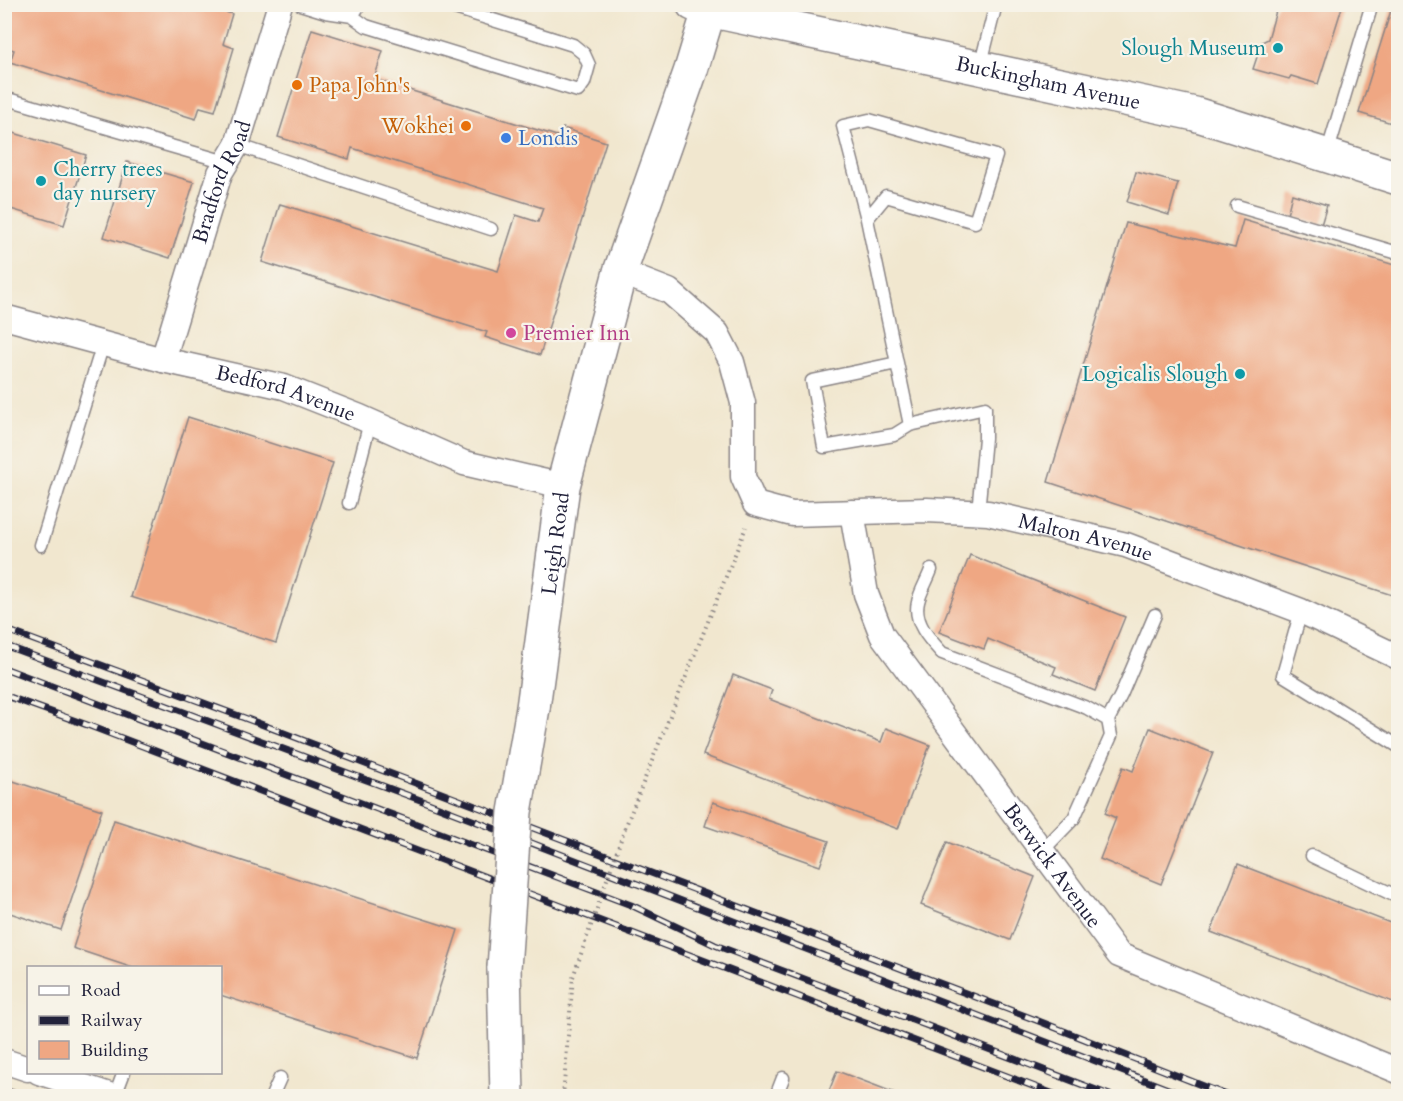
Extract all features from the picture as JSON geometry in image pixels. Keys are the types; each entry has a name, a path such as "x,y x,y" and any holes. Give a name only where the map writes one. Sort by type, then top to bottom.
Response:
{"street":[{"name":"Bradford Road","path":"163,360 220,174 231,154 280,4"},
{"name":"Buckingham Avenue","path":"704,6 1195,114 1398,178"},
{"name":"Leigh Road","path":"507,1096 504,968 516,812 533,708 563,486 620,272 691,69 704,6"},
{"path":"620,272 669,291 717,333 732,362 743,403 743,477 755,504"},
{"name":"Bedford Avenue","path":"4,317 163,360 284,387 464,463 563,486"},
{"name":"Malton Avenue","path":"755,504 792,514 927,510 988,513 1125,544 1301,611 1398,657"},
{"name":"Berwick Avenue","path":"852,512 866,594 882,635 1119,955 1398,1071"},
{"path":"4,1061 27,1069"},
{"path":"45,1074 113,1096"}],"lane":[{"path":"300,4 326,12 352,16 366,26 578,91 585,83 590,65 585,54 573,45 442,4"},
{"path":"352,16 360,4"},
{"path":"980,68 996,4"},
{"path":"1327,156 1372,4"},
{"path":"4,98 231,154 491,229"},
{"path":"867,219 886,196 975,222 996,156 869,120 843,126 863,200 910,425"},
{"path":"1237,206 1398,253"},
{"path":"41,545 103,344"},
{"path":"897,363 812,381 825,447 894,435 910,425 986,408 978,512"},
{"path":"350,503 370,422"},
{"path":"931,570 917,604 920,624 928,639 942,653 1087,708 1108,720"},
{"path":"1301,611 1283,675 1398,746"},
{"path":"1043,850 1074,818 1111,736 1108,720 1155,615"},
{"path":"1312,856 1398,897"},
{"path":"113,1096 123,1074"},
{"path":"272,1096 280,1078"},
{"path":"776,1096 783,1078"}],"path":[{"path":"563,1096 573,977 625,828 755,504"}],"building":[{"path":"11,4 200,4 232,14 223,44 234,48 215,111 200,107 196,119 10,62 14,50 4,47 4,26"},
{"path":"1278,4 1343,4 1318,84 1253,69 1262,42 1268,39"},
{"path":"1393,4 1398,4 1398,125 1359,113"},
{"path":"312,29 383,51 374,79 560,137 563,128 606,142 540,355 485,337 487,332 262,262 280,204 498,271 516,215 538,222 543,208 352,148 349,159 278,137"},
{"name":"Cherry trees day nursery","path":"4,130 86,155 64,225 4,207"},
{"path":"127,162 194,182 170,258 104,237"},
{"path":"1136,172 1178,183 1169,215 1127,202"},
{"path":"1292,194 1327,205 1321,225 1287,215"},
{"name":"Logicalis Slough","path":"1243,220 1398,266 1398,597 1048,482 1126,223 1235,248"},
{"path":"188,417 333,463 276,643 131,597"},
{"path":"970,555 1125,617 1095,691 1053,674 1056,667 988,639 984,649 939,632"},
{"path":"733,675 772,690 769,699 881,742 886,728 930,745 898,829 703,755"},
{"path":"1150,728 1213,753 1161,884 1100,859 1116,818 1105,813 1123,767 1133,771"},
{"path":"4,778 102,810 61,930 4,911"},
{"path":"713,802 829,841 820,866 705,826"},
{"path":"114,820 458,930 417,1058 222,996 222,966 127,966 73,948"},
{"path":"947,842 1035,877 1010,940 921,905"},
{"path":"1238,864 1398,926 1398,1004 1211,932"},
{"path":"837,1071 903,1096 827,1096"},
{"path":"4,1087 33,1096 4,1096"}],"railway":[{"path":"4,629 258,723 1229,1096"},
{"path":"4,645 423,801 1186,1096"},
{"path":"4,668 631,905 715,945 1112,1096"},
{"path":"4,695 1059,1096"}],"place":[{"name":"Slough Museum","path":"1278,48"},
{"name":"Papa John's","path":"297,85"},
{"name":"Wokhei","path":"466,126"},
{"name":"Londis","path":"506,138"},
{"name":"Cherry trees day nursery","path":"41,181"},
{"name":"Premier Inn","path":"511,333"},
{"name":"Logicalis Slough","path":"1240,374"}]}
